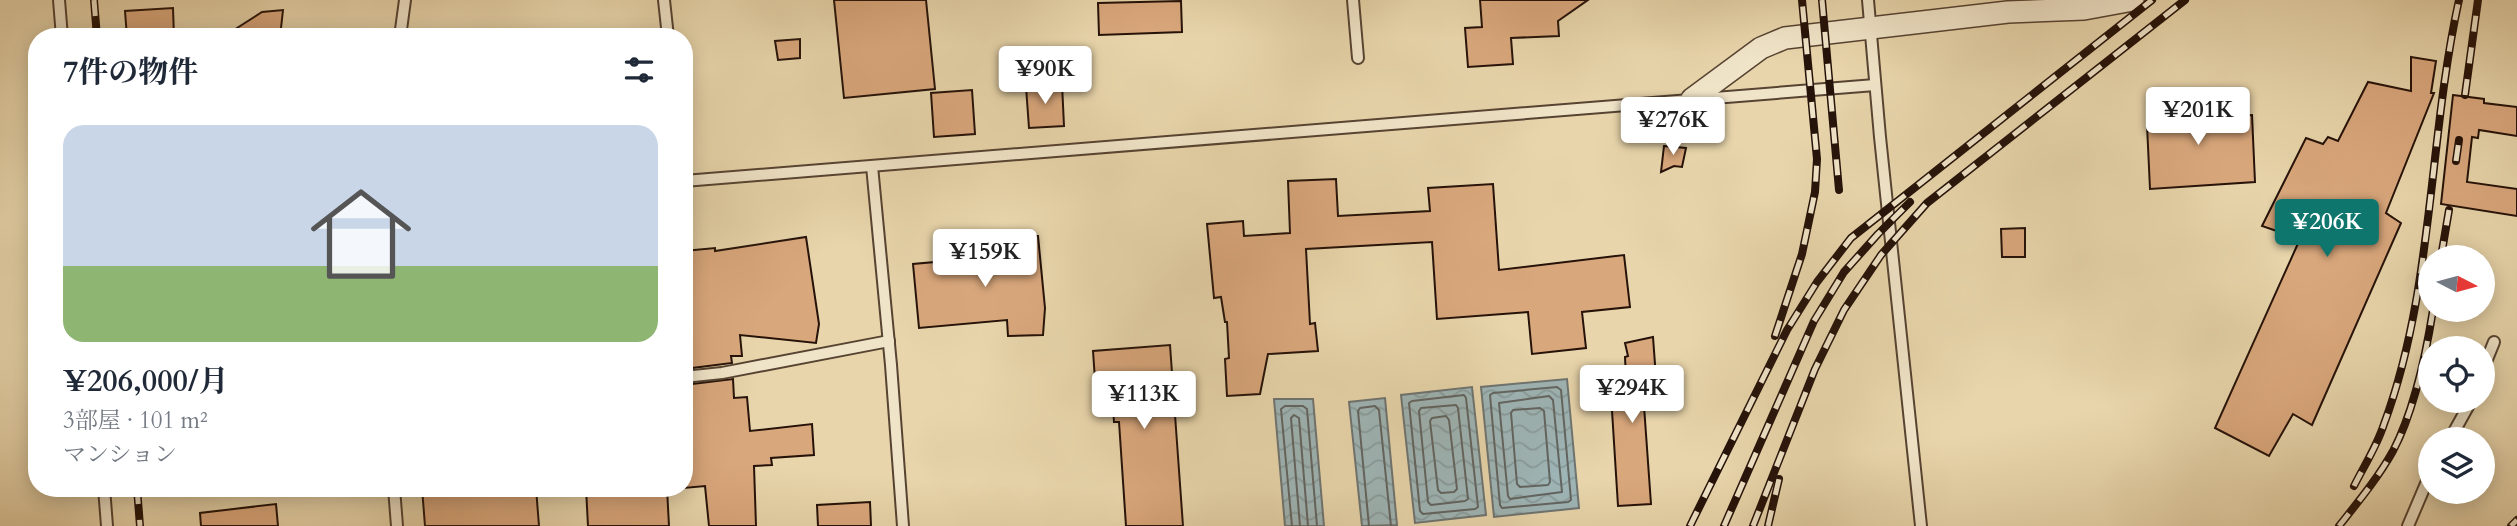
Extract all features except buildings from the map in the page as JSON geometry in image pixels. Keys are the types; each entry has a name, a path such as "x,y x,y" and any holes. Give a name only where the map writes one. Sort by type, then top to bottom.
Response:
{"street":[{"path":"1692,99 1761,48 1785,38 2008,12 2084,9 2133,0"}],"lane":[{"path":"60,0 62,28"},
{"path":"401,28 405,0"},
{"path":"664,0 667,28"},
{"path":"1353,0 1358,58"},
{"path":"1868,0 1921,526"},
{"path":"693,180 1875,85"},
{"path":"872,166 903,526"},
{"path":"693,376 722,373 889,341"},
{"path":"105,497 107,526"},
{"path":"395,497 397,526"},
{"path":"2408,526 2418,503"}],"water":[{"path":"1567,379 1579,508 1494,517 1481,387"},
{"path":"1472,387 1486,515 1415,523 1401,395"},
{"path":"1385,398 1397,525 1362,526 1349,402"},
{"path":"1274,399 1313,399 1324,526 1285,526"}],"railway":[{"path":"94,0 96,28"},
{"path":"1775,336 1802,254 1815,192 1817,159 1802,0"},
{"path":"1822,0 1839,190"},
{"path":"1690,526 1787,330 1817,282 1851,238 2152,0"},
{"path":"1753,526 1815,369 1844,310 1881,255 1927,203 2185,0"},
{"path":"2354,486 2384,424 2400,373 2412,320 2422,267 2441,106 2459,0"},
{"path":"2465,95 2478,0"},
{"path":"2456,161 2459,140"},
{"path":"1724,526 1814,321 1844,272 1910,202"},
{"path":"2443,245 2449,210"},
{"path":"2339,526 2393,451 2418,382 2431,322"},
{"path":"1768,526 1779,479"},
{"path":"138,497 140,526"},
{"path":"2511,526 2517,520"}]}
